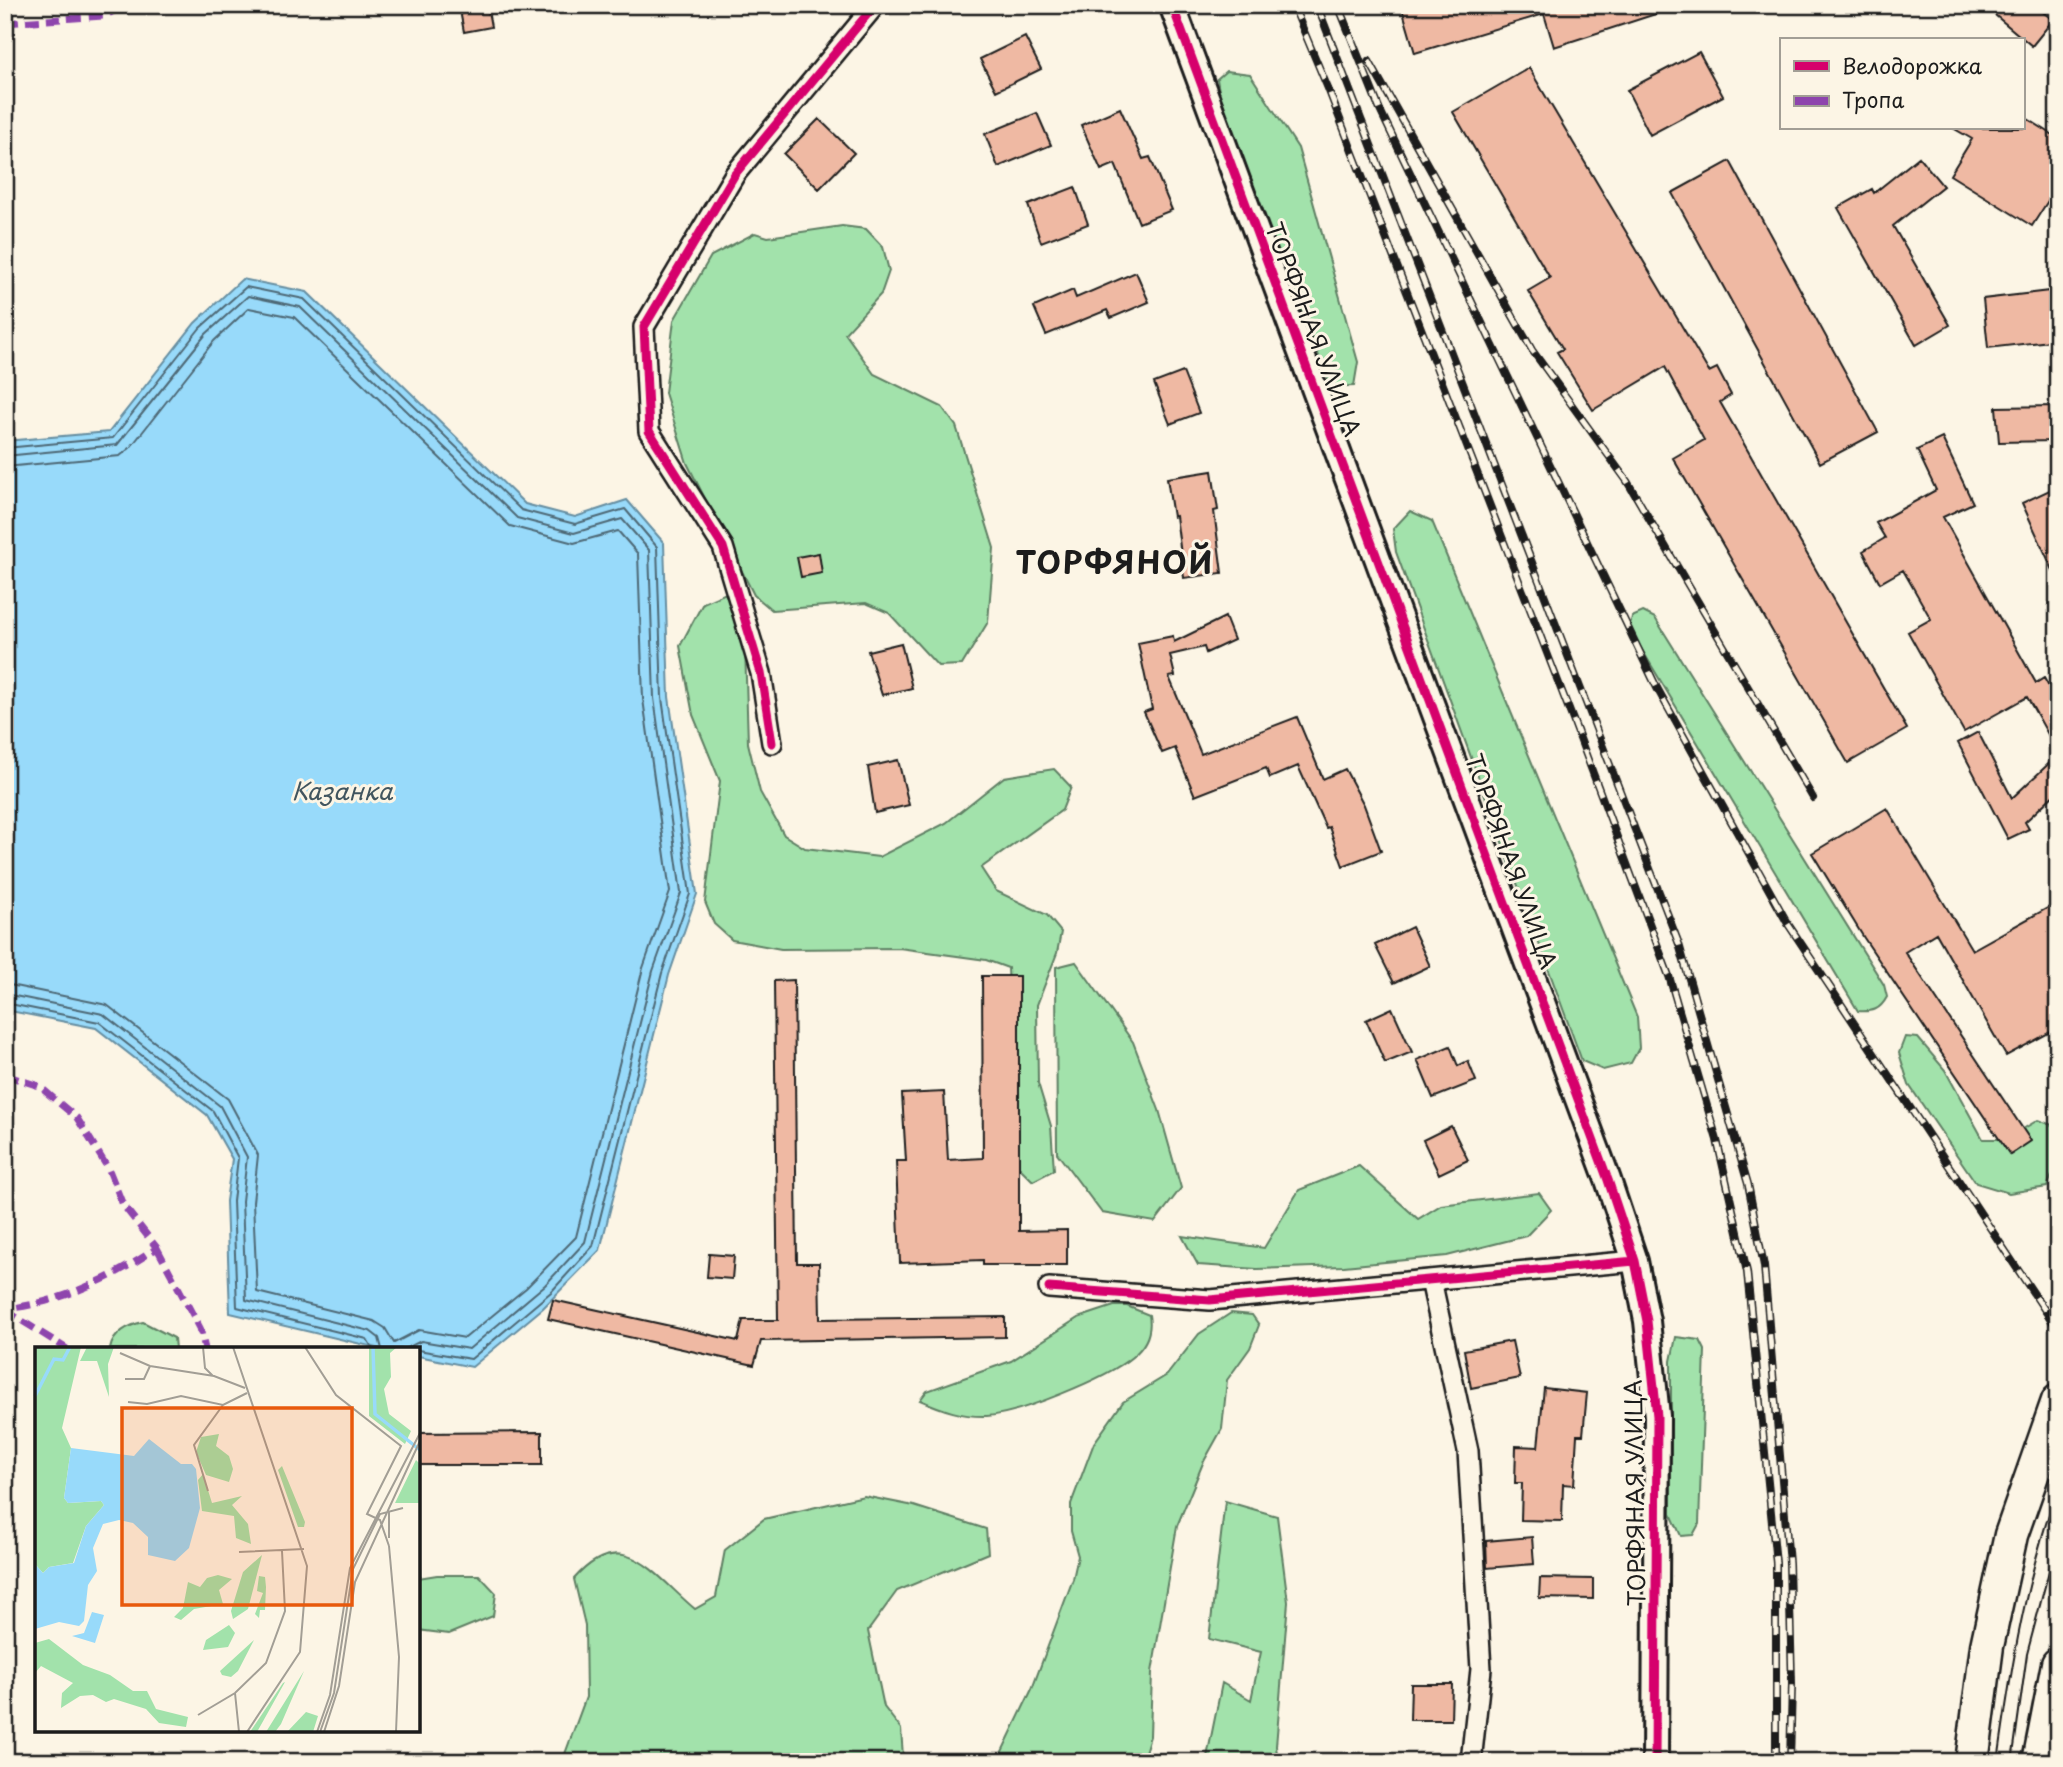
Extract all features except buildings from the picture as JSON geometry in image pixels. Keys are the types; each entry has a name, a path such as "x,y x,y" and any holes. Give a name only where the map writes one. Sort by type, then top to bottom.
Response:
{"main road":[{"path":"1972,1762 1987,1646 2011,1535 2058,1401"},
{"path":"2039,1762 2058,1664"}],"street":[{"path":"772,743 761,673 723,547 649,431 644,327 734,173 875,5"},
{"name":"ТОРФЯНАЯ УЛИЦА","path":"1172,5 1400,613 1608,1180 1635,1261 1647,1321 1657,1416 1655,1762"},
{"path":"1049,1288 1210,1300 1635,1261"},
{"path":"1431,1280 1468,1451 1481,1670 1471,1762"}],"green space":[{"path":"1226,71 1250,74 1298,148 1358,362 1354,386 1331,387 1221,104 1217,79"},
{"path":"842,226 866,229 883,247 889,271 881,294 845,333 874,374 942,407 956,426 994,548 988,622 962,665 938,666 889,613 866,603 772,610 754,595 687,463 665,393 674,320 711,256 755,233 768,237"},
{"path":"1410,511 1432,521 1637,1017 1639,1048 1631,1063 1603,1070 1582,1061 1396,552 1393,529"},
{"path":"726,593 745,646 748,743 760,792 784,835 805,848 879,857 946,823 1004,777 1054,769 1071,787 1062,810 981,868 996,891 1047,915 1061,932 1057,953 1037,1005 1038,1083 1051,1126 1054,1170 1033,1181 1018,1166 1008,968 986,960 899,948 781,949 732,940 714,924 705,902 720,781 693,715 680,646 703,603"},
{"path":"1643,612 1655,618 1884,985 1887,997 1879,1007 1858,1011 1629,628 1632,617"},
{"path":"1076,962 1133,1042 1159,1110 1181,1188 1155,1222 1102,1213 1057,1153 1056,967"},
{"path":"1905,1037 1918,1038 1945,1070 1983,1139 2006,1139 2038,1120 2058,1127 2058,1162 2047,1187 2009,1193 1976,1183 1909,1085 1899,1053"},
{"path":"1359,1166 1418,1219 1441,1205 1539,1193 1551,1210 1526,1236 1447,1256 1344,1266 1257,1269 1198,1265 1182,1236 1264,1248 1299,1190"},
{"path":"1114,1306 1127,1306 1149,1315 1150,1327 1147,1338 1137,1353 1103,1375 1040,1402 987,1416 953,1412 920,1400 927,1391 1011,1361 1078,1318"},
{"path":"1231,1313 1252,1315 1259,1325 1250,1348 1227,1380 1222,1429 1203,1463 1177,1526 1152,1672 1150,1736 1142,1762 997,1762 1032,1689 1073,1579 1078,1556 1071,1531 1071,1504 1094,1443 1123,1402 1167,1375 1199,1334"},
{"path":"143,1322 174,1338 175,1347 111,1347 114,1338 132,1325"},
{"path":"1676,1337 1700,1340 1705,1350 1699,1524 1693,1535 1681,1536 1671,1514 1671,1361"},
{"path":"864,1496 914,1506 986,1529 988,1553 897,1591 868,1631 884,1707 901,1729 903,1756 896,1762 562,1762 586,1697 585,1625 574,1579 592,1563 608,1555 623,1555 638,1560 695,1609 716,1597 725,1550 764,1519"},
{"path":"1225,1501 1277,1516 1288,1602 1276,1746 1278,1762 1206,1762 1222,1683 1251,1700 1261,1652 1209,1639"},
{"path":"479,1575 496,1593 493,1616 449,1634 420,1630 420,1578"}],"water":[{"name":"Казанка","path":"242,279 307,292 525,504 575,517 627,500 664,543 669,697 697,894 669,975 600,1250 543,1308 472,1367 420,1356 420,1347 374,1347 230,1313 226,1201 232,1159 207,1115 96,1028 5,1010 5,441 109,432 195,323"}],"tram line":[{"path":"1998,1762 2008,1691 2028,1589 2058,1487"},
{"path":"2012,1762 2027,1654 2058,1537"}],"railway":[{"path":"1293,5 1329,91 1573,720 1669,976 1717,1140 1747,1272 1776,1563 1776,1762"},
{"path":"1317,5 1679,944 1748,1184 1764,1266 1789,1563 1792,1684 1790,1762"},
{"path":"1338,5 1380,110 1657,688 1788,924 2058,1330"},
{"path":"1369,61 1532,350 1627,481 1813,798"}],"marked path":[{"path":"5,23 104,16 126,5"},
{"path":"5,1075 39,1086 77,1118 109,1170 123,1205 157,1248 85,1288 46,1301 5,1309"},
{"path":"157,1248 200,1328 205,1347"},
{"path":"5,1310 64,1347"}],"cycle path":[{"path":"772,743 761,673 723,547 649,431 644,327 735,174 875,5"},
{"path":"1172,5 1608,1180 1635,1261 1647,1321 1657,1416 1655,1762"},
{"path":"1049,1288 1210,1300 1635,1261"}],"district":[{"name":"ТОРФЯНОЙ","path":"1115,561"}]}
